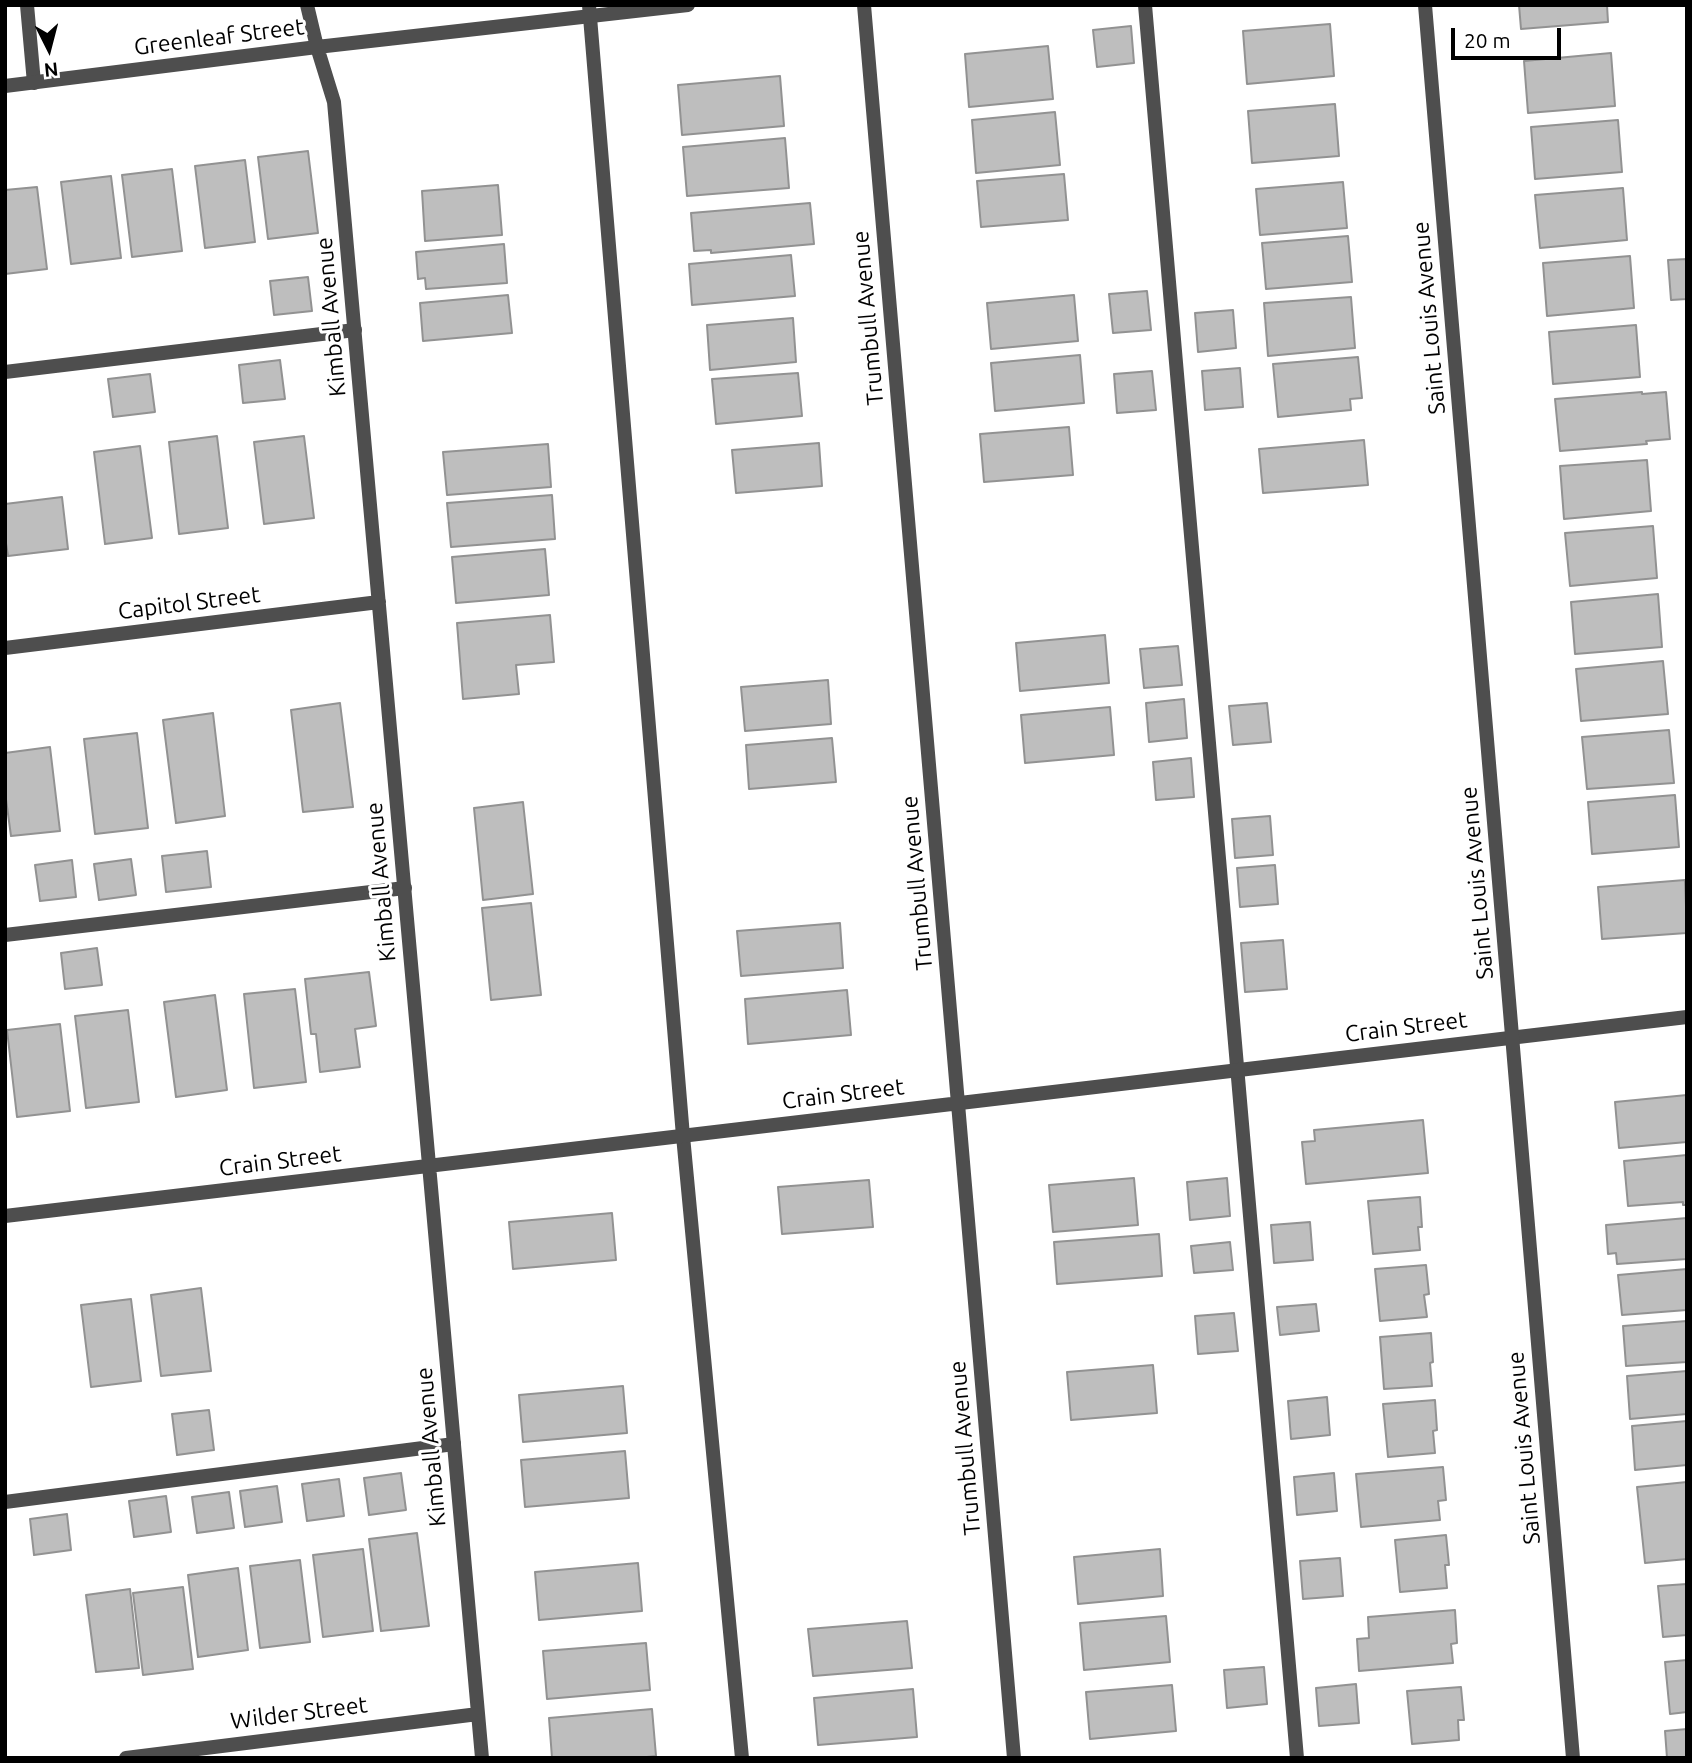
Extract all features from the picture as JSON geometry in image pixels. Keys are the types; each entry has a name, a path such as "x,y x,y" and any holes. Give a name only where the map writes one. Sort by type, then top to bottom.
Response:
{"street":[{"path":"27,5 34,83"},
{"name":"Kimball Avenue","path":"307,5 334,102 482,1758"},
{"name":"Greenleaf Street","path":"5,86 589,11 688,5"},
{"name":"Trumbull Avenue","path":"864,5 1014,1758"},
{"path":"1145,5 1297,1758"},
{"name":"Saint Louis Avenue","path":"1425,5 1573,1758"},
{"path":"589,11 683,1136 742,1758"},
{"path":"5,372 355,330"},
{"name":"Capitol Street","path":"5,648 379,602"},
{"path":"5,935 405,888"},
{"name":"Crain Street","path":"5,1216 1687,1017"},
{"path":"5,1502 454,1444"},
{"name":"Wilder Street","path":"126,1758 478,1714"}],"building":[{"path":"1519,5 1607,5 1608,22 1521,29"},
{"path":"1330,24 1334,76 1247,84 1243,31"},
{"path":"1131,26 1134,63 1097,67 1093,30"},
{"path":"1048,46 1053,99 969,107 965,54"},
{"path":"1611,53 1615,106 1528,113 1524,61"},
{"path":"780,76 784,126 682,135 678,85"},
{"path":"1335,104 1339,156 1252,163 1248,111"},
{"path":"1055,112 1060,165 976,173 972,120"},
{"path":"1618,120 1622,172 1535,179 1531,127"},
{"path":"785,138 789,188 687,196 683,147"},
{"path":"308,151 318,233 268,239 258,157"},
{"path":"245,160 255,242 205,248 195,166"},
{"path":"172,169 182,251 132,257 122,175"},
{"path":"1064,174 1068,220 981,227 977,181"},
{"path":"111,176 121,258 71,264 61,182"},
{"path":"1343,182 1347,228 1260,235 1256,189"},
{"path":"498,185 502,235 425,241 422,191"},
{"path":"37,187 47,269 5,274 5,190"},
{"path":"1623,188 1627,240 1540,248 1535,195"},
{"path":"810,203 814,244 711,253 711,250 694,251 691,213"},
{"path":"1348,236 1352,282 1266,289 1262,243"},
{"path":"504,244 507,283 426,289 425,278 418,279 416,252"},
{"path":"791,255 795,296 692,305 689,264"},
{"path":"1630,256 1634,308 1547,316 1543,263"},
{"path":"1687,259 1687,299 1671,300 1668,260"},
{"path":"308,277 312,311 274,315 270,281"},
{"path":"1147,291 1151,330 1113,333 1109,294"},
{"path":"508,295 512,333 423,341 420,303"},
{"path":"1074,295 1078,341 991,349 987,303"},
{"path":"1351,297 1355,348 1268,356 1264,303"},
{"path":"1233,310 1236,348 1198,352 1195,313"},
{"path":"793,318 796,362 710,370 707,325"},
{"path":"1636,325 1640,377 1553,384 1549,332"},
{"path":"1080,355 1084,403 995,411 991,363"},
{"path":"1358,357 1362,398 1350,399 1351,410 1278,417 1273,364"},
{"path":"280,360 285,399 243,403 239,365"},
{"path":"1240,368 1243,407 1205,410 1202,371"},
{"path":"1152,371 1156,410 1117,413 1114,374"},
{"path":"798,373 802,416 716,424 712,379"},
{"path":"150,374 155,412 113,417 108,379"},
{"path":"1666,392 1670,439 1646,441 1647,444 1560,451 1555,399"},
{"path":"1069,427 1073,475 984,482 980,434"},
{"path":"217,436 228,528 179,534 169,442"},
{"path":"304,436 314,518 264,524 254,442"},
{"path":"1364,440 1368,485 1263,493 1259,449"},
{"path":"819,443 822,486 736,493 732,450"},
{"path":"548,444 551,487 447,495 443,452"},
{"path":"140,446 152,538 105,544 94,452"},
{"path":"1647,460 1651,511 1564,519 1560,466"},
{"path":"552,495 555,539 451,547 447,503"},
{"path":"62,497 68,549 8,556 5,504"},
{"path":"1653,526 1657,578 1570,586 1565,533"},
{"path":"545,549 549,595 456,603 452,557"},
{"path":"1658,594 1662,647 1575,654 1571,602"},
{"path":"550,615 554,662 516,665 519,694 463,699 457,623"},
{"path":"1105,635 1109,683 1020,691 1016,643"},
{"path":"1178,646 1182,685 1144,688 1140,649"},
{"path":"1663,661 1668,714 1581,721 1576,669"},
{"path":"828,680 831,724 745,731 741,687"},
{"path":"1184,699 1187,738 1149,742 1146,703"},
{"path":"340,703 353,807 303,812 291,710"},
{"path":"1267,703 1271,742 1233,745 1229,706"},
{"path":"1110,707 1114,755 1025,763 1021,715"},
{"path":"213,713 225,816 176,823 163,720"},
{"path":"1669,730 1674,783 1587,789 1582,737"},
{"path":"137,733 148,828 95,834 84,739"},
{"path":"832,738 836,782 749,789 746,745"},
{"path":"50,747 60,831 11,836 5,792 5,753"},
{"path":"1191,758 1194,797 1156,800 1153,762"},
{"path":"1675,795 1679,847 1592,854 1588,802"},
{"path":"523,802 533,894 483,900 474,808"},
{"path":"1270,816 1273,855 1235,858 1232,819"},
{"path":"207,851 211,887 166,892 162,856"},
{"path":"131,859 136,895 99,900 94,864"},
{"path":"72,860 76,897 40,901 35,865"},
{"path":"1275,865 1278,904 1240,907 1237,868"},
{"path":"1685,880 1687,933 1602,939 1598,887"},
{"path":"531,903 541,995 491,1000 482,908"},
{"path":"840,923 843,968 741,976 737,931"},
{"path":"1283,940 1287,989 1245,992 1241,943"},
{"path":"97,948 102,985 65,989 61,953"},
{"path":"369,972 376,1026 355,1029 360,1067 320,1072 316,1034 311,1034 305,979"},
{"path":"295,989 306,1082 254,1088 244,994"},
{"path":"847,990 851,1035 748,1044 745,999"},
{"path":"215,995 227,1090 176,1097 164,1002"},
{"path":"128,1010 139,1102 86,1108 75,1016"},
{"path":"60,1024 70,1111 17,1117 7,1030"},
{"path":"1687,1095 1687,1142 1619,1148 1615,1102"},
{"path":"1423,1120 1428,1173 1306,1184 1302,1142 1315,1141 1314,1130"},
{"path":"1687,1155 1687,1205 1683,1205 1683,1202 1628,1206 1624,1161"},
{"path":"1134,1178 1138,1225 1053,1232 1049,1185"},
{"path":"1227,1178 1230,1216 1190,1220 1187,1182"},
{"path":"869,1180 873,1227 782,1234 778,1187"},
{"path":"1420,1197 1420,1250 1373,1254 1368,1201"},
{"path":"612,1213 616,1260 513,1269 509,1222"},
{"path":"1687,1218 1687,1259 1617,1264 1616,1253 1608,1254 1606,1225"},
{"path":"1310,1222 1313,1260 1274,1263 1271,1225"},
{"path":"1159,1234 1162,1276 1057,1284 1054,1242"},
{"path":"1230,1242 1233,1270 1194,1273 1191,1246"},
{"path":"1426,1265 1429,1294 1424,1295 1427,1317 1380,1321 1375,1269"},
{"path":"1687,1269 1687,1310 1622,1315 1618,1275"},
{"path":"201,1288 211,1371 161,1376 151,1295"},
{"path":"131,1299 141,1381 91,1387 81,1305"},
{"path":"1316,1304 1319,1331 1280,1335 1277,1307"},
{"path":"1234,1313 1238,1351 1198,1354 1195,1316"},
{"path":"1687,1321 1687,1362 1626,1366 1623,1326"},
{"path":"1431,1333 1432,1386 1384,1389 1380,1337"},
{"path":"1153,1365 1157,1413 1071,1420 1067,1372"},
{"path":"1687,1371 1687,1414 1630,1419 1627,1376"},
{"path":"623,1386 627,1433 523,1442 519,1395"},
{"path":"1327,1397 1330,1435 1291,1439 1288,1401"},
{"path":"1435,1400 1435,1453 1388,1457 1383,1404"},
{"path":"209,1410 214,1450 177,1455 172,1414"},
{"path":"1687,1421 1687,1465 1635,1470 1632,1426"},
{"path":"625,1451 629,1498 525,1507 521,1460"},
{"path":"1443,1467 1446,1500 1438,1501 1440,1520 1361,1527 1356,1474"},
{"path":"401,1473 406,1510 369,1515 364,1478"},
{"path":"1334,1473 1337,1511 1297,1515 1294,1477"},
{"path":"339,1479 344,1516 307,1521 302,1484"},
{"path":"1687,1482 1687,1559 1645,1563 1637,1487"},
{"path":"277,1486 282,1522 245,1527 240,1491"},
{"path":"229,1492 234,1528 197,1533 192,1497"},
{"path":"166,1496 171,1532 134,1537 129,1501"},
{"path":"67,1514 71,1550 34,1555 30,1519"},
{"path":"417,1533 429,1626 381,1631 369,1539"},
{"path":"1446,1535 1449,1565 1445,1565 1447,1588 1400,1592 1395,1540"},
{"path":"363,1549 373,1631 323,1637 313,1555"},
{"path":"1160,1549 1163,1596 1078,1604 1074,1557"},
{"path":"1340,1558 1343,1596 1303,1599 1300,1561"},
{"path":"300,1560 310,1642 260,1648 250,1566"},
{"path":"638,1563 642,1611 539,1620 535,1572"},
{"path":"238,1568 248,1650 198,1657 188,1575"},
{"path":"1687,1584 1687,1635 1663,1637 1658,1586"},
{"path":"183,1587 193,1669 143,1675 133,1593"},
{"path":"130,1589 139,1668 96,1672 86,1595"},
{"path":"1455,1610 1457,1643 1451,1644 1453,1663 1359,1671 1357,1639 1369,1638 1368,1617"},
{"path":"1166,1616 1170,1662 1084,1670 1080,1623"},
{"path":"907,1621 912,1668 813,1676 808,1629"},
{"path":"646,1643 650,1690 547,1699 543,1651"},
{"path":"1687,1660 1687,1712 1670,1714 1665,1662"},
{"path":"1264,1667 1267,1704 1227,1708 1224,1670"},
{"path":"1356,1684 1359,1723 1319,1726 1316,1688"},
{"path":"1172,1685 1176,1731 1090,1739 1086,1692"},
{"path":"1461,1687 1464,1720 1458,1720 1459,1740 1412,1744 1407,1691"},
{"path":"913,1689 917,1737 818,1745 814,1698"},
{"path":"652,1709 656,1756 552,1758 549,1718"},
{"path":"1687,1729 1687,1758 1667,1758 1665,1731"}]}
